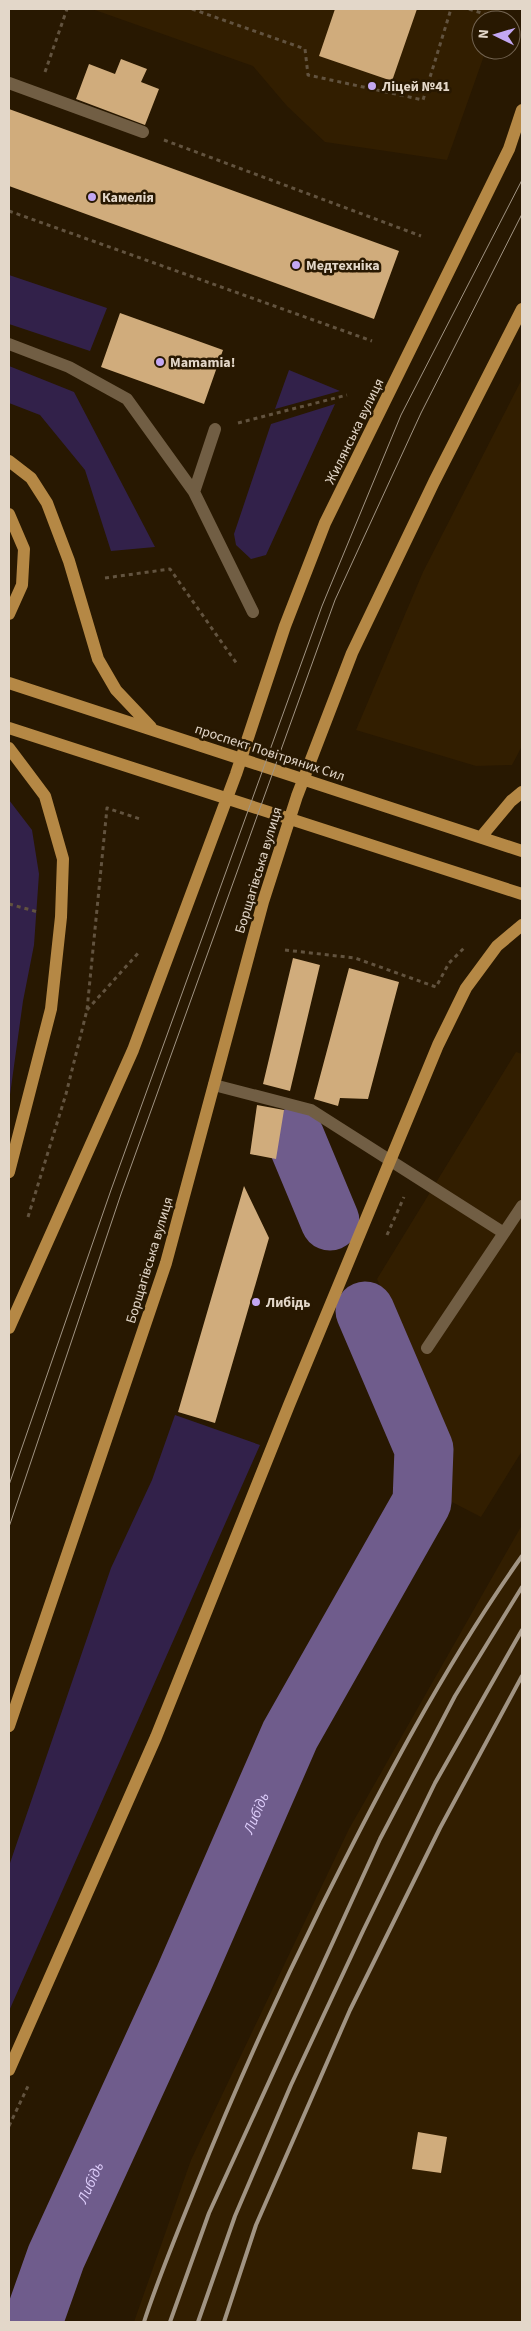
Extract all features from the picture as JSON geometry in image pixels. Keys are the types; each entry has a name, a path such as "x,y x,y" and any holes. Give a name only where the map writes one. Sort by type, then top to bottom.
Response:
{"main road":[{"name":"Жилянська вулиця","path":"9,1328 134,1050 236,774 285,626 325,523 505,157 522,110"},
{"name":"Борщагівська вулиця","path":"9,1726 166,1263 263,902 297,796 352,653 434,482 522,310"},
{"path":"9,461 31,478 48,503 69,561 98,659 116,690 152,729"},
{"path":"9,514 24,549 22,585 9,614"},
{"name":"проспект Повітряних Сил","path":"9,683 522,851"},
{"path":"9,728 522,894"},
{"path":"9,748 45,796 63,859 61,917 51,1009 9,1172"},
{"path":"481,837 510,802 522,792"},
{"path":"9,2070 156,1737 289,1405 438,1045 466,988 497,946 522,925"}],"lane":[{"path":"9,83 143,132"},
{"path":"9,344 69,367 127,399 194,492 253,612"},
{"path":"194,492 215,429"},
{"path":"214,1085 311,1110 504,1233"},
{"path":"427,1348 522,1206"}],"path":[{"path":"37,93 67,9"},
{"path":"192,9 305,49 308,74 423,100 451,9"},
{"path":"143,132 421,236"},
{"path":"9,211 372,341"},
{"path":"215,429 347,395"},
{"path":"105,578 170,569 237,664"},
{"path":"28,1217 66,1094 87,1010 107,808 140,819"},
{"path":"9,904 40,913"},
{"path":"285,950 355,958 436,987 449,963 466,945"},
{"path":"87,1010 140,950"}],"shaded area":[{"name":"Ліцей №41","path":"92,9 501,9 471,10 471,60 482,60 447,160 325,142 287,106 253,66"},
{"path":"9,275 107,308 90,351 9,324"},
{"path":"9,366 74,392 155,547 111,551 85,470 40,415 9,403"},
{"path":"289,370 340,391 275,409"},
{"path":"522,379 522,746 512,765 476,766 356,730 423,572"},
{"path":"335,404 266,555 251,559 236,545 234,534 271,424"},
{"path":"9,800 32,830 39,874 34,945 23,1001 9,1102"},
{"path":"516,1052 522,1054 522,1451 481,1517 450,1501 435,1471 445,1428 377,1279"},
{"path":"175,1415 260,1445 9,2011 9,1866 111,1568 152,1480"},
{"path":"522,1525 522,2322 134,2322 191,2160 349,1829"}],"building":[{"path":"335,9 417,9 392,81 319,56"},
{"path":"121,59 147,69 141,82 159,89 145,125 76,99 89,64 115,74"},
{"path":"9,109 399,251 374,319 9,186"},
{"path":"120,313 223,350 204,404 101,367"},
{"path":"293,958 320,965 290,1091 263,1084"},
{"path":"349,968 399,982 368,1099 340,1098 338,1106 314,1099"},
{"path":"257,1105 284,1110 276,1159 250,1154"},
{"path":"244,1186 269,1238 215,1423 178,1412"},
{"path":"418,2132 447,2137 441,2173 412,2169"}],"waterway":[{"name":"Либідь","path":"295,1137 330,1221"},
{"name":"Либідь","path":"33,2322 56,2257 184,1978 290,1735 422,1502 424,1449 365,1311"}],"tram line":[{"path":"9,1485 111,1190 322,606 401,415 522,180"},
{"path":"9,1527 121,1194 335,600 421,413 522,214"}],"railway":[{"path":"144,2322 210,2150 240,2080 321,1907 390,1772 440,1684 466,1640 522,1556"},
{"path":"170,2322 209,2213 380,1839 455,1696 522,1587"},
{"path":"198,2322 235,2216 291,2085 363,1931 435,1783 522,1630"},
{"path":"224,2322 256,2225 350,2010 440,1828 522,1676"}],"place":[{"name":"Ліцей №41","path":"372,86"},
{"name":"Камелія","path":"92,197"},
{"name":"Медтехніка","path":"296,265"},
{"name":"Mamamia!","path":"160,362"},
{"name":"Либідь","path":"256,1302"}]}
